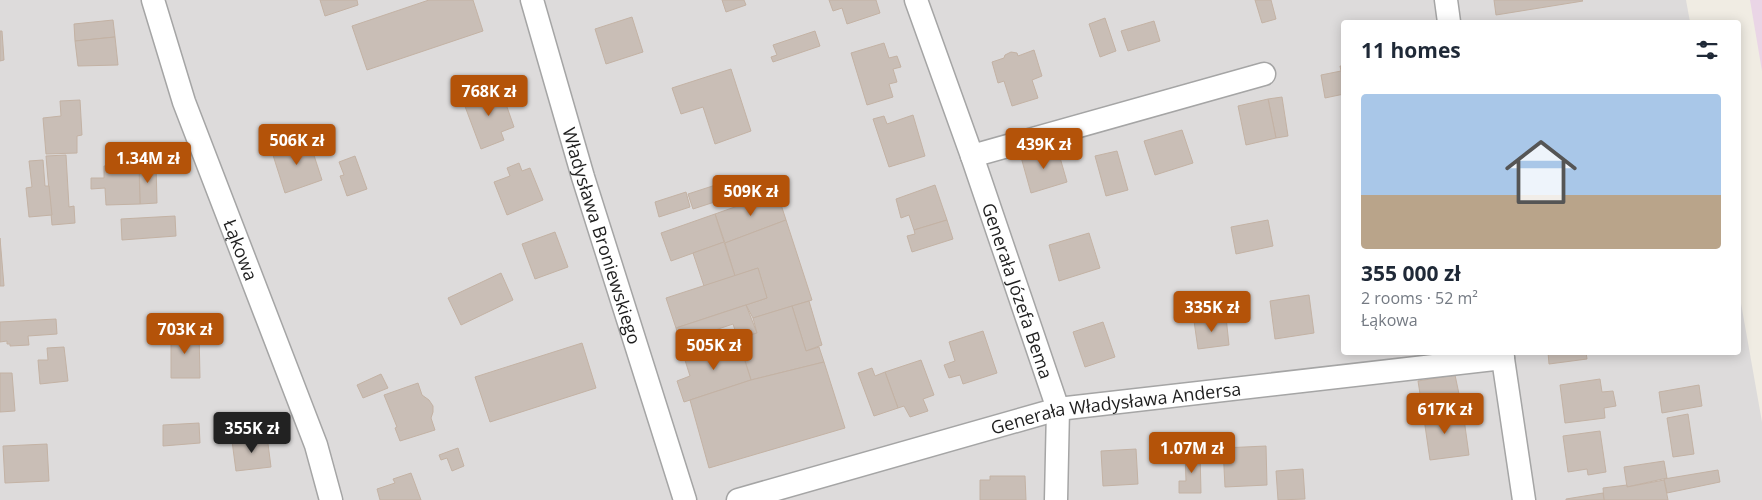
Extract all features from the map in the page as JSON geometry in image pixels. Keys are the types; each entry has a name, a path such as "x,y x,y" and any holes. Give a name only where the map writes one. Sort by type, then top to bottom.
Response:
{"street":[{"name":"Łąkowa","path":"153,0 184,102 316,445 331,500"},
{"name":"Władysława Broniewskiego","path":"532,0 584,177 686,500"},
{"name":"Generała Józefa Bema","path":"916,0 972,156 1058,409 1056,500"},
{"path":"1446,0 1450,20"},
{"path":"972,156 1264,74"},
{"path":"1502,355 1524,500"},
{"name":"Generała Władysława Andersa","path":"738,500 1058,409 1502,355"}],"shaded area":[{"path":"0,0 1686,0 1690,20 1341,20 1341,355 1741,355 1741,303 1762,422 1762,500 0,500"},
{"path":"1750,0 1762,0 1762,71"}],"building":[{"path":"320,0 357,0 358,5 325,16"},
{"path":"429,0 473,0 483,31 367,70 352,26"},
{"path":"722,0 744,0 746,5 726,12"},
{"path":"829,0 876,0 880,13 847,24 842,8 833,11"},
{"path":"1255,0 1271,0 1276,19 1262,23"},
{"path":"1494,0 1582,0 1583,1 1496,15"},
{"path":"632,17 643,52 606,64 595,29"},
{"path":"1105,18 1116,51 1100,57 1089,24"},
{"path":"113,20 115,37 75,41 74,24"},
{"path":"1154,21 1160,41 1128,51 1121,31"},
{"path":"0,31 2,31 4,60 0,61"},
{"path":"815,31 820,46 773,62 771,57 777,55 773,45"},
{"path":"115,37 118,65 78,66 75,41"},
{"path":"884,43 889,58 897,56 901,67 893,69 897,82 889,84 893,97 867,105 851,53"},
{"path":"1034,50 1042,76 1032,80 1038,98 1012,106 1004,81 998,83 992,62 1004,58 1005,55 1011,52 1017,53 1018,56"},
{"path":"731,69 751,131 715,144 703,107 681,114 672,88"},
{"path":"1341,71 1341,95 1325,98 1321,75"},
{"path":"500,87 514,127 501,132 504,140 481,149 463,101"},
{"path":"1282,97 1288,136 1276,138 1268,99"},
{"path":"1268,99 1276,138 1246,145 1238,106"},
{"path":"80,100 82,135 77,136 77,153 46,154 43,118 61,116 60,101"},
{"path":"913,115 925,156 889,167 873,119 884,116 887,124"},
{"path":"1182,130 1193,163 1155,175 1144,141"},
{"path":"309,140 322,180 285,193 272,152"},
{"path":"1057,147 1067,182 1031,193 1021,157"},
{"path":"1117,151 1128,190 1106,196 1095,156"},
{"path":"66,155 69,207 74,206 75,223 52,225 46,156"},
{"path":"355,156 367,189 347,196 340,176 344,175 339,162"},
{"path":"43,160 45,186 49,186 52,215 29,217 26,188 32,187 29,161"},
{"path":"156,163 157,203 140,204 139,164"},
{"path":"519,163 522,171 530,168 543,200 507,215 494,182 510,176 507,168"},
{"path":"139,164 140,204 106,205 105,188 91,189 91,178 104,178 104,166"},
{"path":"731,180 736,195 693,209 688,194"},
{"path":"935,185 947,220 914,230 909,215 901,218 896,199"},
{"path":"686,192 690,207 659,217 655,202"},
{"path":"777,192 786,220 725,243 715,214"},
{"path":"715,214 724,242 671,261 661,233"},
{"path":"175,216 176,236 122,240 121,219"},
{"path":"786,220 812,300 753,318 746,305 767,298 758,268 735,276 725,243"},
{"path":"947,220 953,239 912,252 907,236 915,234 914,230"},
{"path":"1268,220 1273,246 1236,254 1231,227"},
{"path":"555,232 568,267 535,279 522,244"},
{"path":"1089,233 1100,268 1059,281 1049,245"},
{"path":"0,238 4,286 0,286"},
{"path":"724,242 735,276 704,286 693,253"},
{"path":"758,268 767,298 676,328 666,298"},
{"path":"501,273 513,300 461,325 448,298"},
{"path":"1309,295 1314,333 1275,339 1270,301"},
{"path":"809,301 822,345 806,351 792,306"},
{"path":"746,305 757,333 738,339 733,324 680,342 676,328"},
{"path":"792,306 806,351 819,347 824,362 751,380 738,339 757,333 753,318"},
{"path":"1226,317 1229,345 1198,349 1194,321"},
{"path":"56,319 57,334 28,336 29,345 10,346 10,344 7,344 7,341 0,342 0,322"},
{"path":"1103,322 1115,357 1085,367 1073,332"},
{"path":"199,331 200,378 171,378 171,332"},
{"path":"983,331 997,373 963,384 960,375 949,378 944,365 955,361 949,342"},
{"path":"738,339 751,380 684,402 677,381 690,376 684,357"},
{"path":"582,343 596,388 490,422 475,377"},
{"path":"64,347 68,381 40,384 38,360 48,360 47,348"},
{"path":"1548,355 1586,355 1587,359 1549,364"},
{"path":"921,360 934,395 923,399 928,411 910,417 904,406 898,408 885,372"},
{"path":"824,362 845,428 709,468 690,400 751,380"},
{"path":"872,368 875,376 885,372 898,408 874,416 858,373"},
{"path":"0,373 12,373 15,411 0,412"},
{"path":"381,374 388,388 363,398 357,385"},
{"path":"1455,375 1459,394 1421,400 1418,381"},
{"path":"1600,379 1602,392 1613,391 1616,406 1604,408 1605,418 1565,423 1560,385"},
{"path":"418,383 422,395 433,406 431,418 435,430 400,441 395,428 397,427 384,395"},
{"path":"1699,385 1702,406 1662,413 1659,392"},
{"path":"1451,408 1453,421 1464,419 1469,455 1430,460 1423,412"},
{"path":"1688,414 1694,454 1673,457 1667,418"},
{"path":"199,423 200,443 163,446 163,425"},
{"path":"1600,431 1606,472 1588,475 1587,469 1568,472 1563,436"},
{"path":"267,436 271,467 236,471 232,441"},
{"path":"47,444 49,481 5,483 3,446"},
{"path":"1266,446 1267,485 1225,487 1223,448"},
{"path":"458,448 464,466 452,471 447,458 441,460 439,455"},
{"path":"1136,449 1138,484 1103,486 1101,451"},
{"path":"1185,452 1200,452 1201,493 1179,493 1179,481 1186,481"},
{"path":"1664,461 1667,478 1627,487 1624,467"},
{"path":"1303,469 1305,499 1278,500 1276,471"},
{"path":"1718,470 1720,482 1667,493 1664,479"},
{"path":"411,473 421,500 380,500 377,489 395,483 393,479"},
{"path":"990,476 1025,476 1026,500 980,500 980,480 990,480"},
{"path":"1664,480 1668,500 1604,500 1603,488 1627,485 1627,487"},
{"path":"1603,493 1604,500 1566,500 1566,499"}]}
